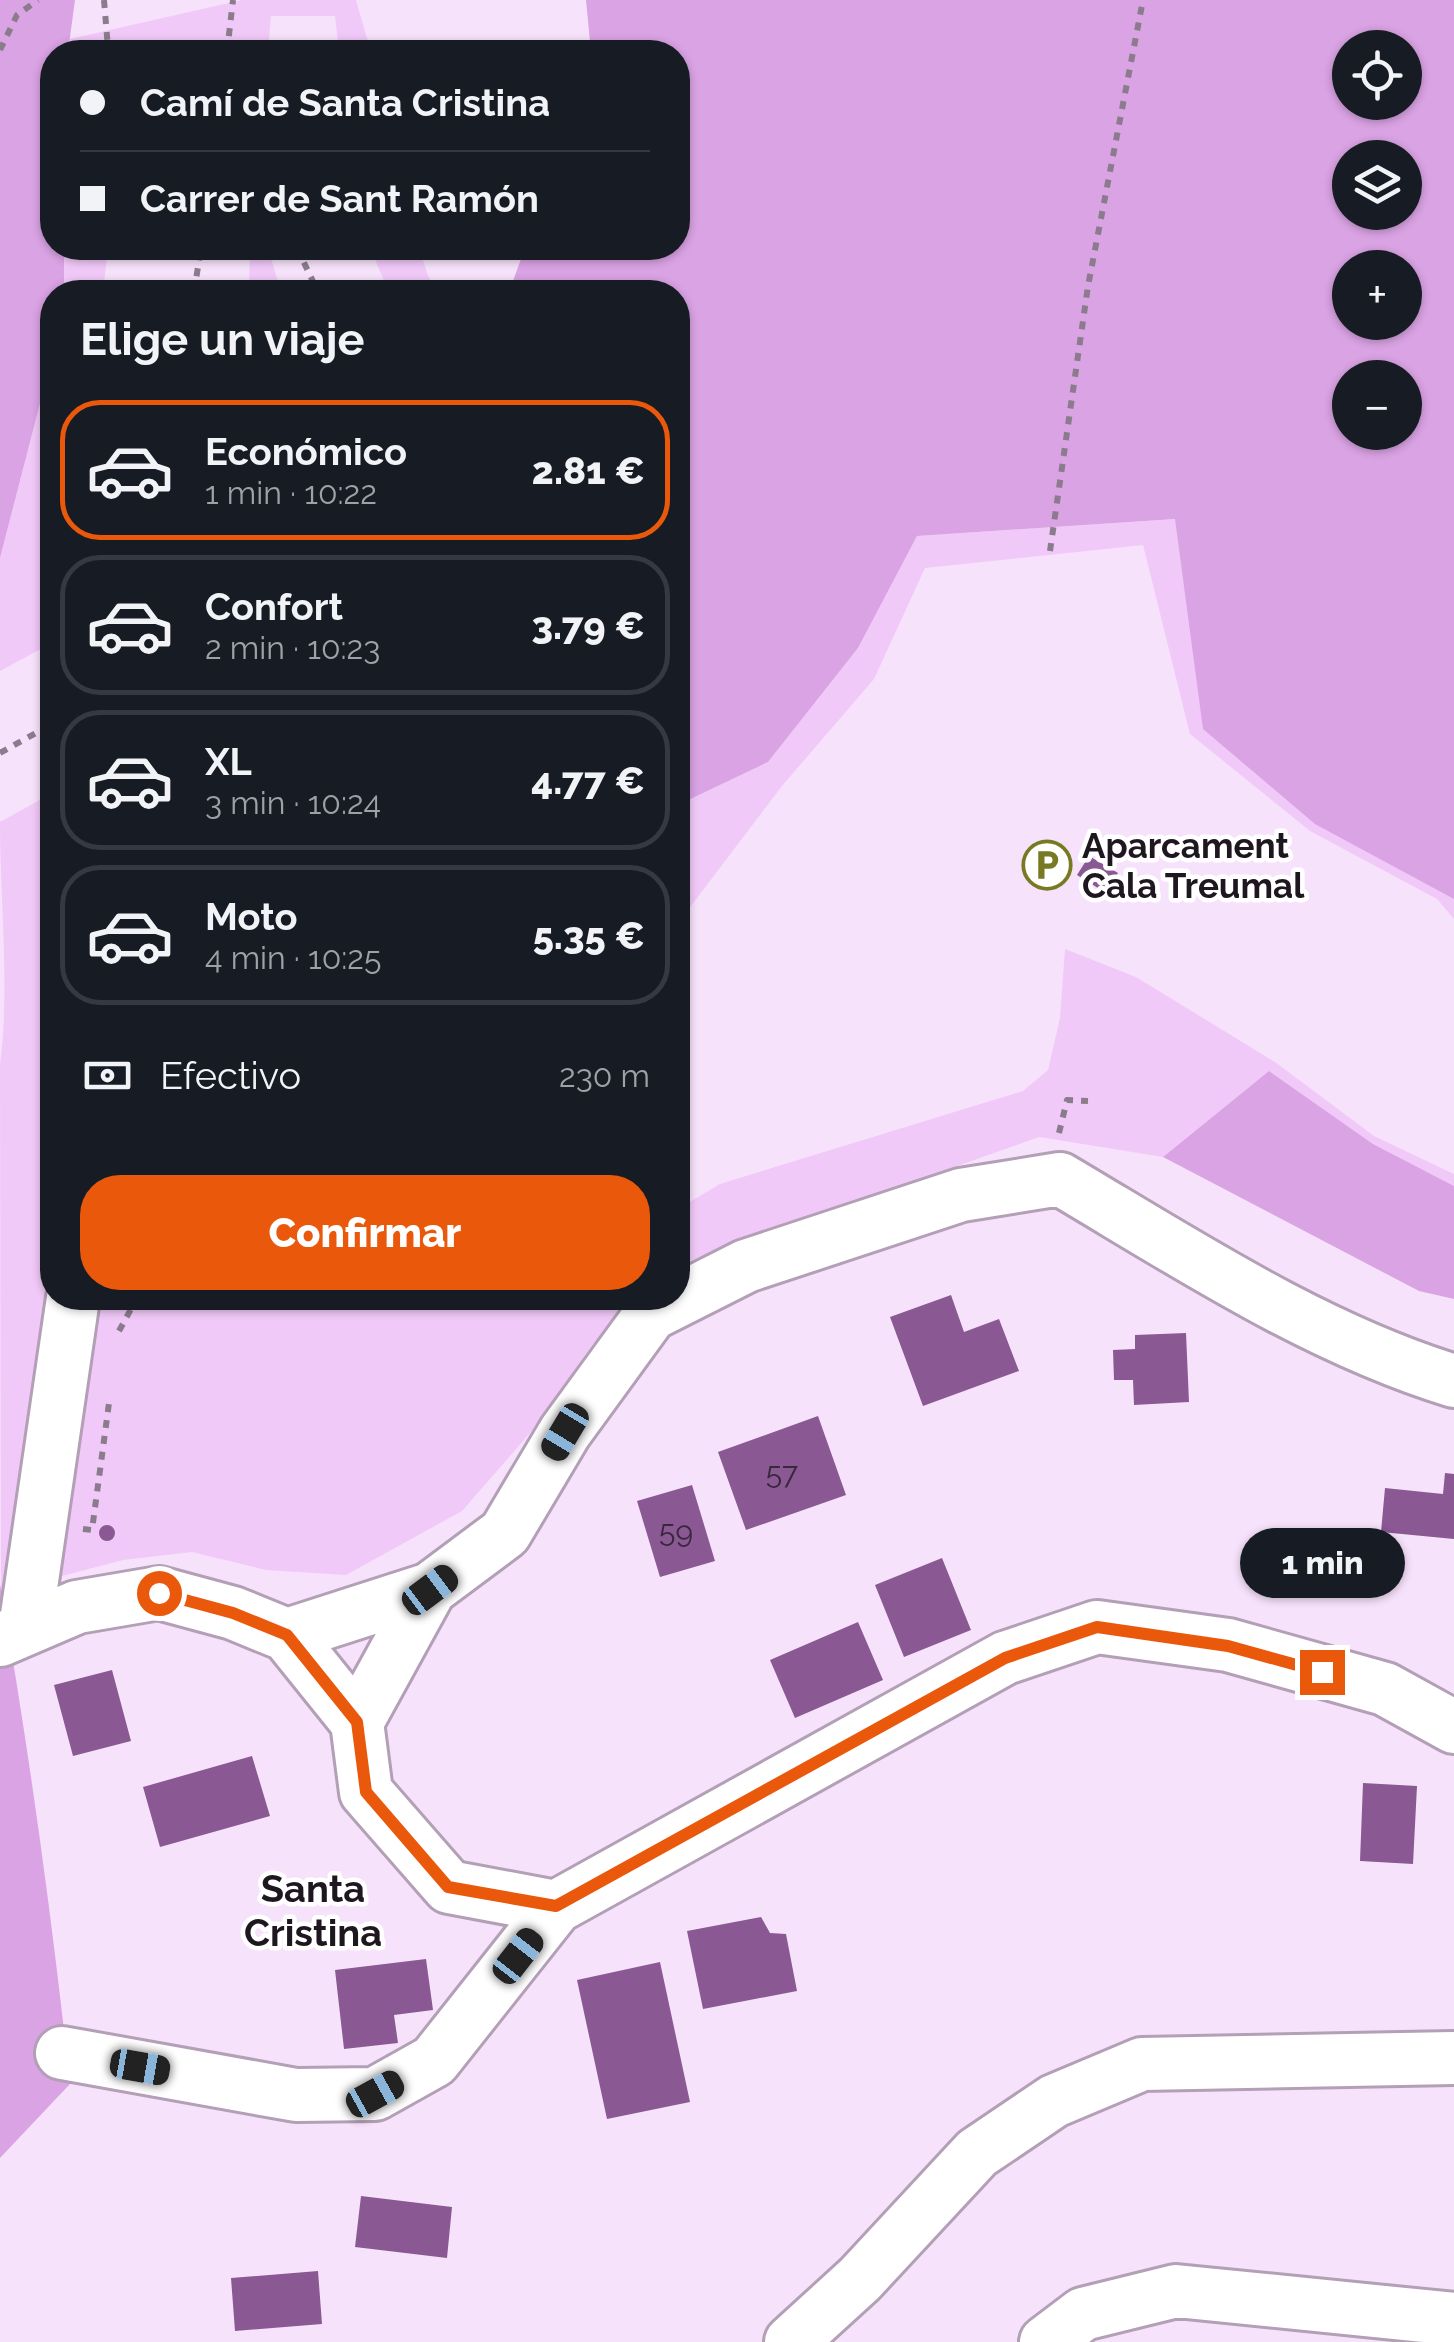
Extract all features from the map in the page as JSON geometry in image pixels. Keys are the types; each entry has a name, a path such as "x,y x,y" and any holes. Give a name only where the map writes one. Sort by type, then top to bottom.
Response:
{"street":[{"path":"690,1295 746,1266 960,1195 1060,1178 1254,1293 1424,1372 1454,1381"},
{"path":"13,1635 71,1310"},
{"path":"287,1635 430,1590 505,1533 565,1432 652,1314 660,1310"},
{"path":"357,1722 430,1590"},
{"path":"13,1635 77,1607 159,1593 233,1613 287,1635 357,1722 366,1792 448,1887 556,1906"},
{"path":"62,2053 296,2095 375,2094 434,2061 556,1906 1005,1658 1097,1627 1228,1646 1385,1689 1454,1727"},
{"path":"792,2342 860,2278 977,2153 1054,2101 1142,2064 1454,2058"},
{"path":"1046,2342 1083,2314 1176,2291 1454,2319"}],"path":[{"path":"0,50 17,15 38,0"},
{"path":"104,0 107,40"},
{"path":"228,40 233,0"},
{"path":"1050,551 1088,286 1142,0"},
{"path":"0,753 40,731"},
{"path":"1067,1139 1058,1132 1067,1100 1088,1101"},
{"path":"119,1327 130,1310"}],"shaded area":[{"path":"0,0 75,0 70,40 40,40 40,260 64,260 64,280 40,280 40,403 0,558"},
{"path":"242,0 356,0 368,40 338,40 335,16 271,16 269,40 70,39"},
{"path":"586,0 1454,0 1454,899 1315,824 1203,729 1175,519 917,536 858,648 768,762 690,799 690,280 513,280 521,260 690,260 690,40 590,40"},
{"path":"64,260 107,260 104,280 64,280"},
{"path":"250,260 272,260 277,280 249,280"},
{"path":"375,260 423,260 430,280 384,280"},
{"path":"40,403 40,649 0,671 0,558"},
{"path":"1176,519 1204,729 1447,891 1454,899 1454,919 1437,899 1310,831 1190,734 1143,545 925,568 874,679 782,786 690,907 690,799 768,762 858,648 917,536"},
{"path":"40,800 40,1310 629,1310 592,1345 530,1433 462,1511 346,1575 266,1570 192,1552 123,1560 1,1592 0,1065 4,976 0,822"},
{"path":"1065,949 1136,977 1275,1062 1374,1136 1454,1174 1454,1186 1373,1144 1269,1071 1163,1157 1039,1137 690,1261 690,1202 720,1184 1023,1091 1048,1070 1060,1018"},
{"path":"1269,1071 1373,1144 1454,1186 1454,1299 1419,1291 1163,1157"},
{"path":"0,1584 39,1834 70,2084 0,2158"}],"building":[{"path":"1089,856 1118,873 1106,893 1077,875"},
{"path":"951,1295 964,1332 999,1319 1019,1371 923,1406 890,1317"},
{"path":"1186,1333 1189,1402 1134,1405 1133,1380 1114,1380 1113,1350 1135,1349 1135,1335"},
{"path":"818,1416 846,1495 746,1530 718,1452"},
{"path":"1445,1473 1454,1474 1454,1539 1381,1532 1385,1488 1443,1494"},
{"path":"692,1485 715,1561 660,1577 637,1501"},
{"path":"107,1525 115,1533 107,1541 99,1533"},
{"path":"942,1558 971,1630 904,1657 875,1585"},
{"path":"858,1622 883,1680 795,1718 770,1660"},
{"path":"112,1670 131,1741 73,1756 54,1685"},
{"path":"252,1756 270,1816 160,1847 143,1787"},
{"path":"1363,1783 1417,1786 1413,1864 1360,1861"},
{"path":"761,1917 770,1933 786,1934 797,1991 703,2009 687,1931"},
{"path":"426,1959 433,2010 394,2015 398,2043 344,2049 335,1970"},
{"path":"660,1962 690,2102 607,2119 577,1980"},
{"path":"361,2196 452,2207 447,2258 355,2247"},
{"path":"318,2271 322,2324 235,2331 231,2278"}],"place":[{"name":"Aparcament Cala Treumal","path":"1047,865"}],"district":[{"name":"Santa Cristina","path":"313,1910"}],"route":[{"path":"159,1593 233,1613 287,1635 357,1722 366,1792 448,1887 556,1906 1005,1658 1097,1627 1228,1646 1322,1672"}]}
